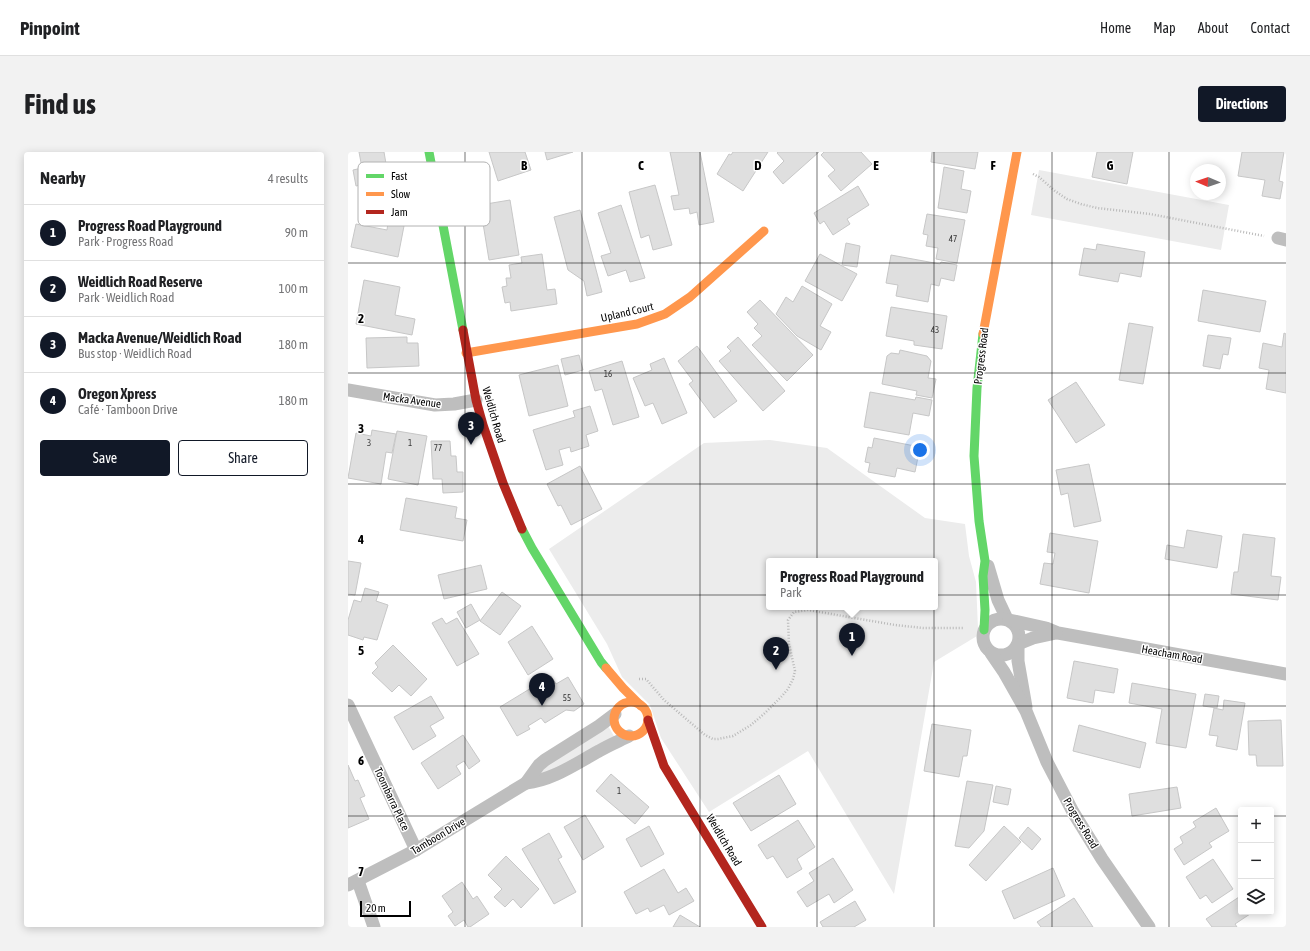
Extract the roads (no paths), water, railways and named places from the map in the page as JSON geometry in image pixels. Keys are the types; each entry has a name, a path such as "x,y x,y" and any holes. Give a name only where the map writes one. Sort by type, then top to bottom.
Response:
{"street":[{"name":"Weidlich Road","path":"429,152 431,162"},
{"name":"Progress Road","path":"984,630 984,561 975,482 975,419 977,388 984,329 1017,152"},
{"name":"Weidlich Road","path":"443,226 476,400 493,456 517,518 532,548 601,662 623,688 641,706"},
{"name":"Upland Court","path":"466,353 636,324 666,314 690,297 764,231"},
{"name":"Macka Avenue","path":"348,390 435,405 457,404 476,400"},
{"name":"Progress Road","path":"984,561 988,567 997,596 1008,620"},
{"path":"996,619 1008,620 1014,623 1019,633 1020,639 1018,645 1014,650 1003,656 991,653 986,648 984,643 984,630 987,625 996,619"},
{"name":"Heacham Road","path":"1008,620 1046,628 1058,633 1286,674"},
{"name":"Heacham Road","path":"1018,645 1033,638 1058,633"},
{"name":"Progress Road","path":"1018,645 1018,662 1026,711"},
{"name":"Progress Road","path":"991,653 1004,672 1026,711 1047,762 1073,812 1102,859 1149,927"},
{"name":"Weidlich Road","path":"601,662 611,690"},
{"path":"614,700 614,724 620,732 633,738 644,730 648,720 645,710 641,706 631,702 621,705 615,713"},
{"name":"Toombarra Place","path":"348,705 416,850"},
{"name":"Tamboon Drive","path":"353,883 416,850 526,783 539,765 545,760 599,726 615,713"},
{"name":"Weidlich Road","path":"648,720 664,766 762,927"},
{"name":"Tamboon Drive","path":"526,783 536,782 555,776 612,744 633,738"},
{"name":"Weidlich Road","path":"649,750 664,766"},
{"path":"353,883 374,927"}],"place":[{"name":"Macka Avenue/Weidlich Road","path":"471,445"},
{"name":"Progress Road Playground","path":"852,656"},
{"name":"Weidlich Road Reserve","path":"776,670"},
{"name":"Oregon Xpress","path":"542,706"}]}
